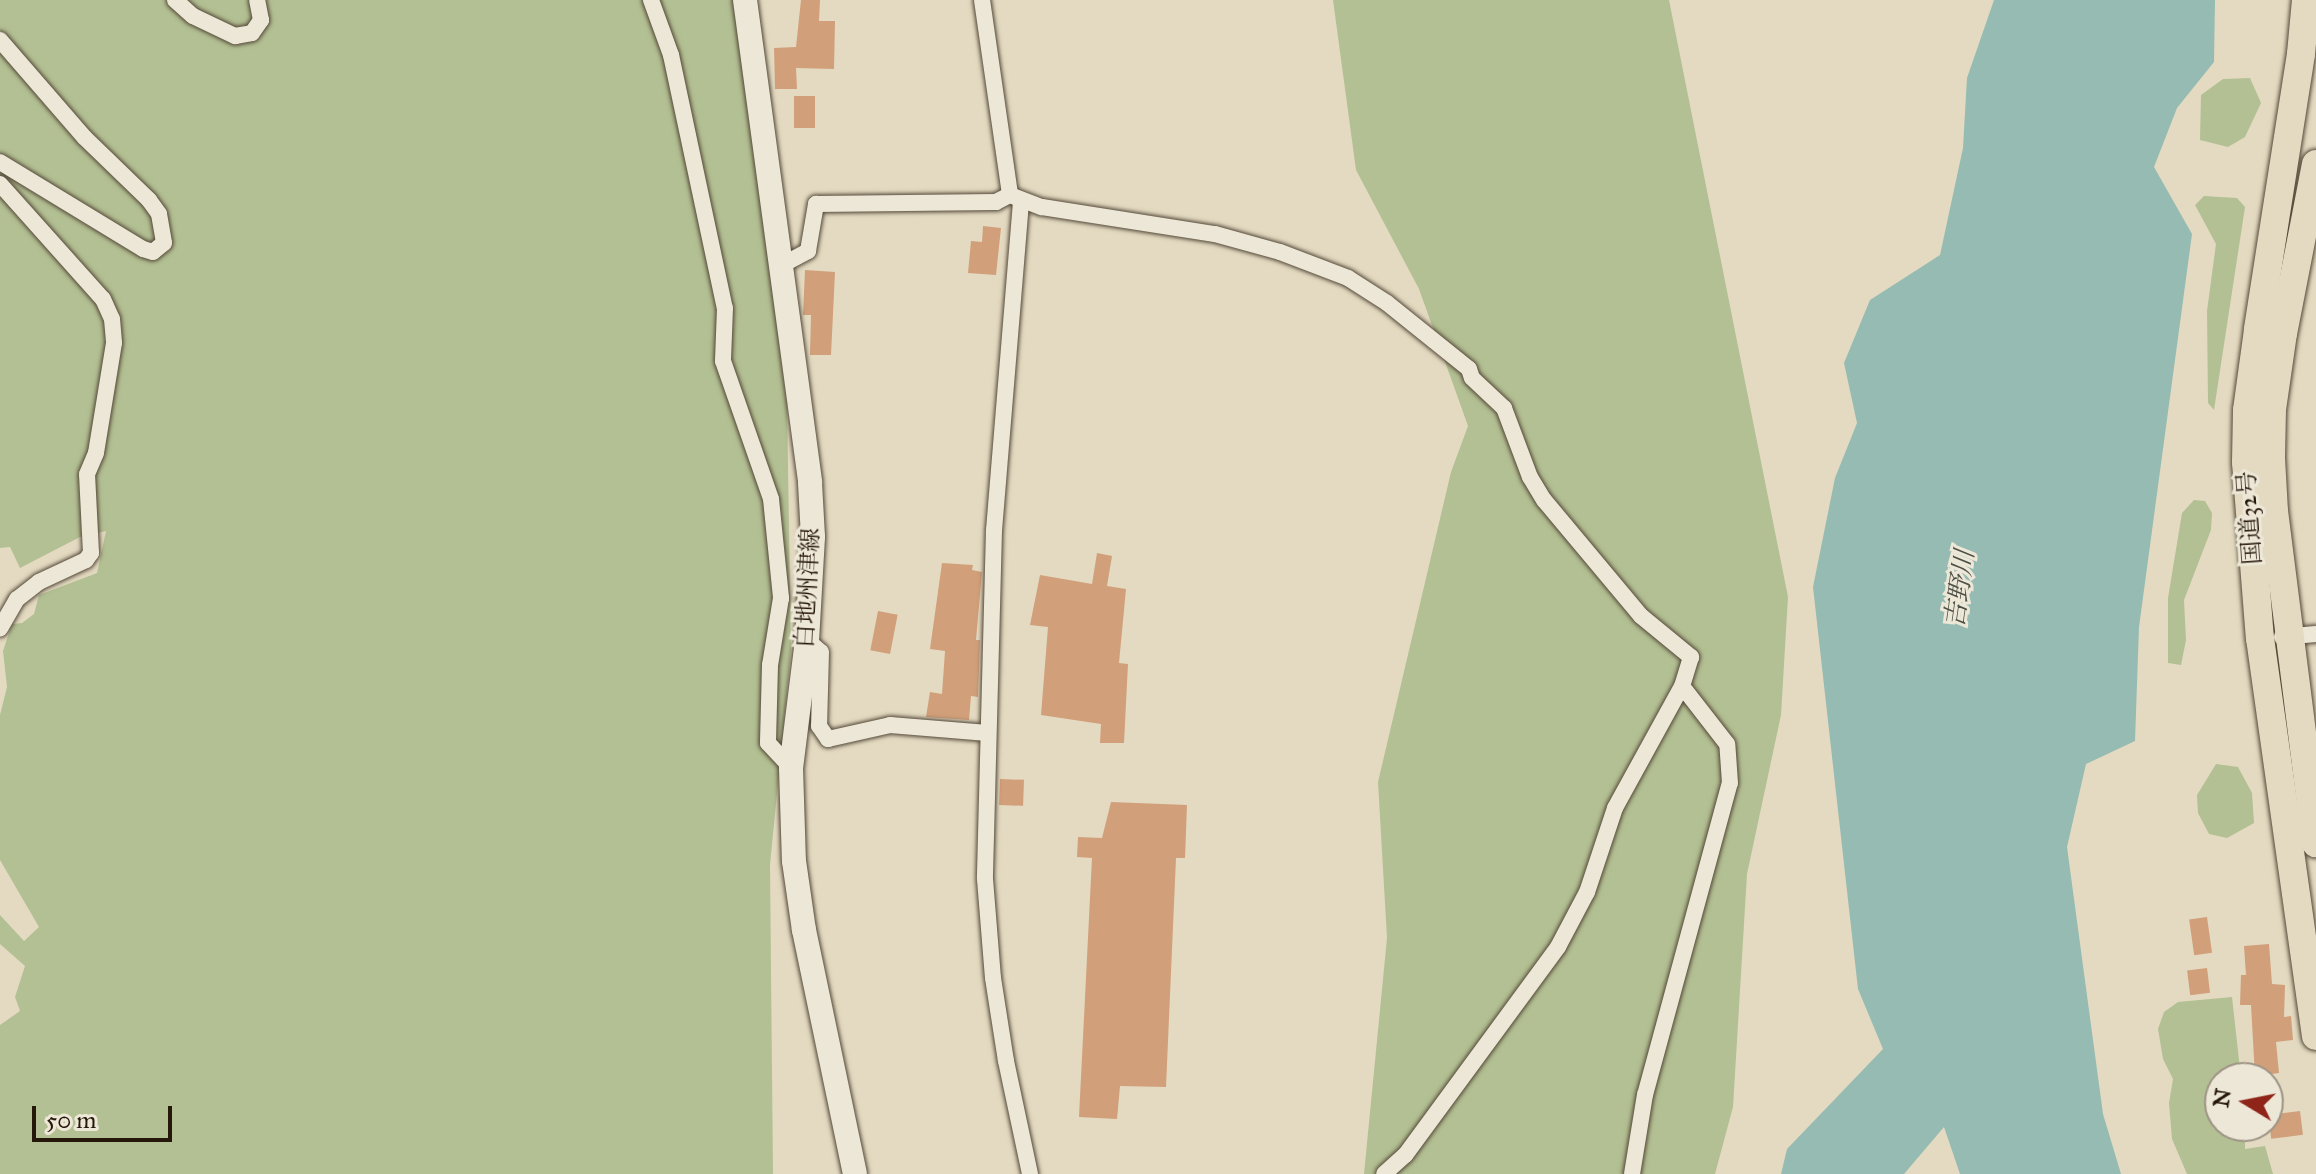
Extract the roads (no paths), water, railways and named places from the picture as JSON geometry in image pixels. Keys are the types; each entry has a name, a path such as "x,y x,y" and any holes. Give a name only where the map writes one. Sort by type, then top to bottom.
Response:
{"highway":[{"name":"国道32号","path":"2306,0 2301,54 2247,410 2249,514 2260,638 2316,1036"},
{"name":"国道32号","path":"2316,164 2283,333 2272,409 2274,511 2302,635 2316,843"}],"main road":[{"name":"白地州津線","path":"745,0 811,497 813,581 791,768 794,861 804,930 855,1174"}],"street":[{"path":"175,0 193,16 235,36 252,33 261,20 257,0"},
{"path":"651,0 671,55 725,308 723,361 771,499 781,598 770,665 768,743 791,768"},
{"path":"982,0 1016,198 994,530 985,879 993,978 1006,1061 1030,1174"},
{"path":"0,40 84,137 149,200 159,214 164,243 153,252 143,249 0,162"},
{"path":"0,184 16,207 103,299 112,319 114,343 96,453 87,474 91,553 86,560 39,582 17,599 0,629"},
{"path":"780,266 808,251 816,204 996,202 1016,198 1215,234 1280,252 1348,278 1424,329 1469,369 1472,378 1504,408 1530,477 1544,500 1641,616 1691,657 1682,686 1615,808 1587,892 1558,947 1405,1155 1384,1174"},
{"path":"2260,638 2302,635"},
{"path":"807,640 821,652 819,726 828,739 890,725 988,733"},
{"path":"1632,1174 1645,1095 1730,783 1727,744 1682,686"}],"water":[{"name":"吉野川","path":"1994,0 2215,0 2214,62 2177,108 2154,167 2192,234 2139,627 2135,741 2086,764 2067,847 2103,1114 2121,1174 1960,1174 1944,1127 1904,1174 1781,1174 1787,1149 1883,1049 1858,989 1813,587 1835,478 1857,423 1844,363 1870,300 1940,255 1963,148 1967,78"}]}
